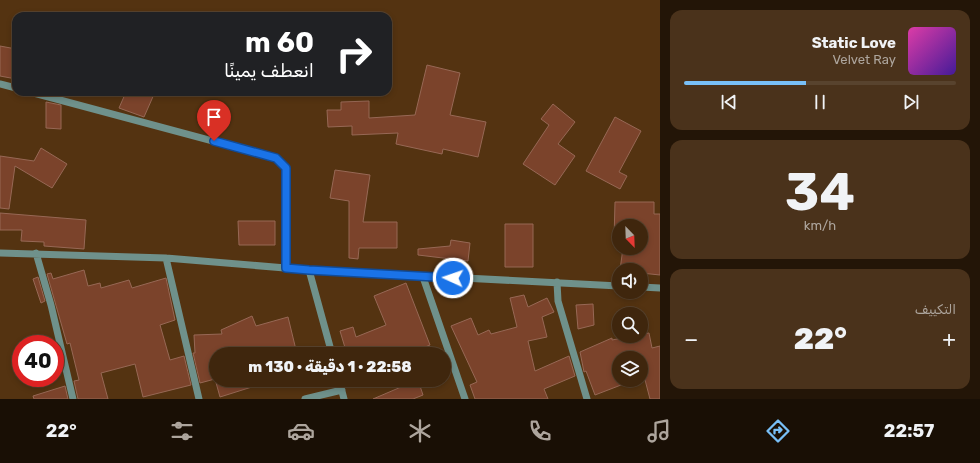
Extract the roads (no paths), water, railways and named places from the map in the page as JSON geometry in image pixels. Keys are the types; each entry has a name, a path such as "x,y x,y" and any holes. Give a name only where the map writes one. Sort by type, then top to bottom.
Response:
{"street":[{"path":"0,84 12,87"},
{"path":"45,96 276,158 286,168 286,268"},
{"path":"0,253 166,258 309,270 612,286"},
{"path":"36,253 51,305 73,399"},
{"path":"166,258 199,399"},
{"path":"309,270 330,347"},
{"path":"423,277 465,399"},
{"path":"557,282 558,301 587,399"},
{"path":"648,287 660,288"},
{"path":"341,387 344,399"},
{"path":"305,399 342,390"}]}
